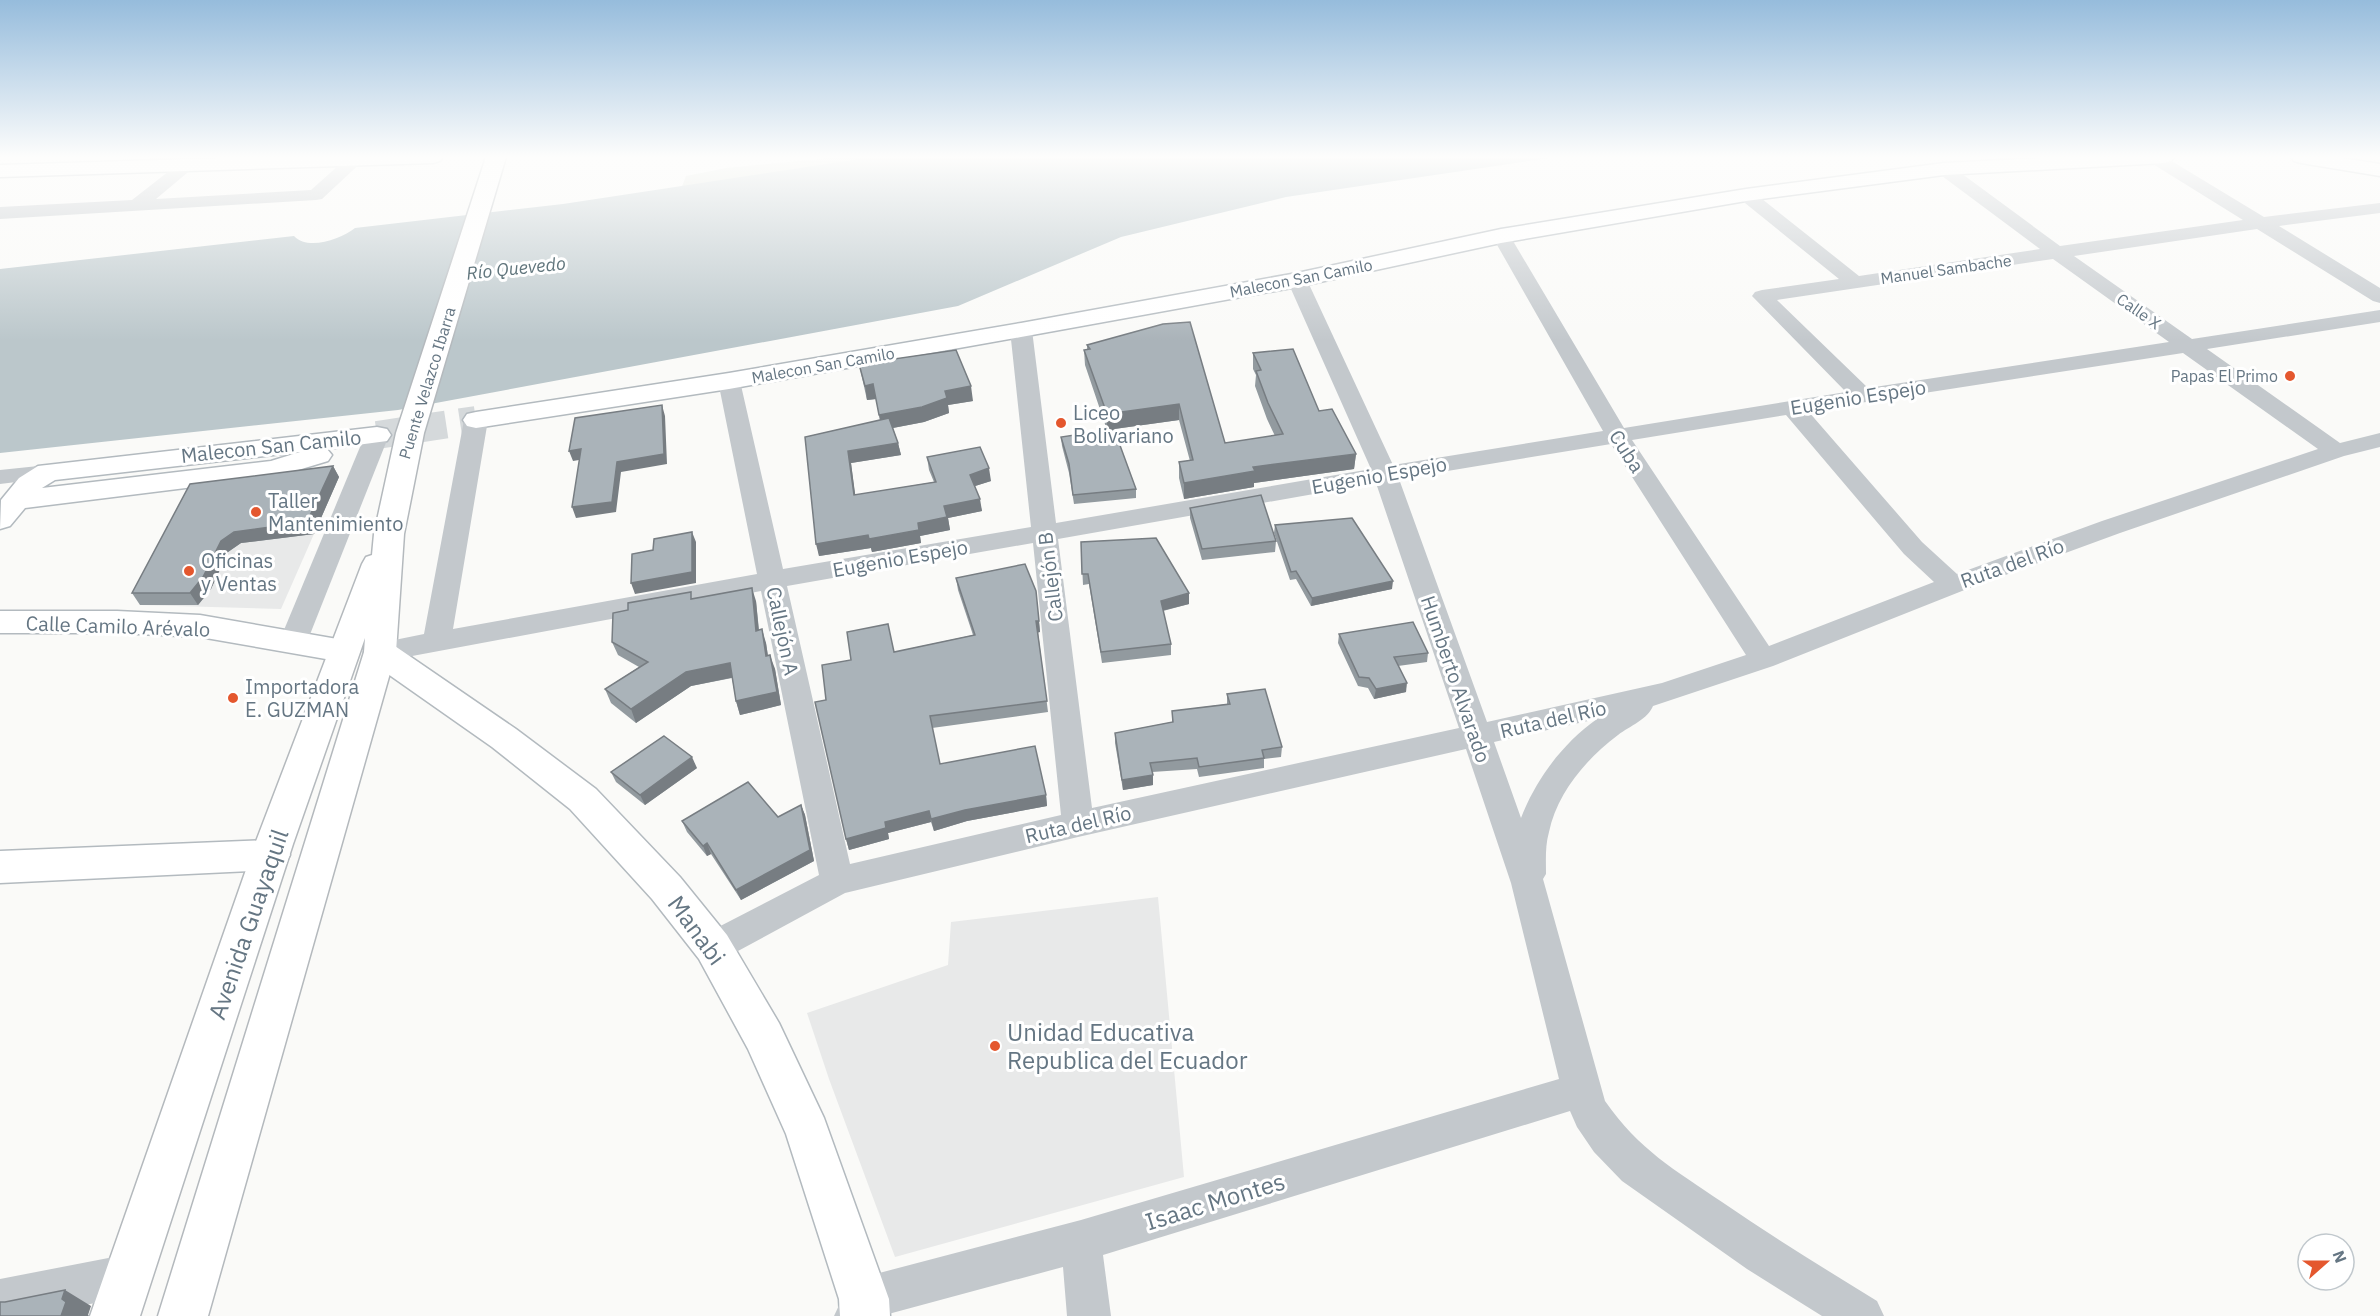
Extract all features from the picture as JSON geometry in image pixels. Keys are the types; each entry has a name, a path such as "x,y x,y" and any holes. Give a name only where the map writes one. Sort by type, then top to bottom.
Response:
{"main road":[{"name":"Puente Velazco Ibarra","path":"400,474 416,415 479,218"},
{"name":"Malecon San Camilo","path":"476,420 729,381 1022,330 1297,280 1501,236 1606,218"},
{"name":"Malecon San Camilo","path":"5,499 48,472 377,435"},
{"name":"Malecon San Camilo","path":"5,499 275,469 377,435"},
{"name":"Avenida Guayaquil","path":"183,1316 362,652 400,474"},
{"name":"Calle Camilo Arévalo","path":"0,622 117,622 200,626 362,652"},
{"name":"Avenida Guayaquil","path":"115,1316 271,855 362,652"},
{"name":"Manabi","path":"362,652 504,738 583,799 666,888 713,947 764,1037 808,1133 862,1310"},
{"path":"0,867 271,855"}],"street":[{"path":"1776,218 1856,282"},
{"name":"Calle X","path":"2010,218 2336,451"},
{"path":"2253,218 2380,297"},
{"name":"Manuel Sambache","path":"1863,396 1762,296 2297,218"},
{"name":"Cuba","path":"1501,236 1617,435 1763,659"},
{"name":"Humberto Alvarado","path":"1297,280 1385,474 1528,883 1581,1090 1591,1114 1608,1139 1636,1167 1762,1254 1862,1316"},
{"name":"Eugenio Espejo","path":"362,652 1617,435 2380,316"},
{"name":"Callejón B","path":"1022,330 1078,824"},
{"name":"Callejón A","path":"729,381 837,881"},
{"path":"1792,407 1913,548 1953,585"},
{"path":"437,640 476,420"},
{"path":"293,642 377,435"},
{"name":"Ruta del Río","path":"713,947 837,881 1078,824 1666,693 1763,659 1953,585 2122,523 2336,451 2380,440"},
{"path":"1528,883 1533,831 1544,800 1566,766 1591,739 1624,716 1666,693"},
{"name":"Isaac Montes","path":"862,1310 1081,1241 1581,1090"},
{"path":"1081,1241 1089,1316"},
{"path":"0,1301 129,1275"}],"shaded area":[{"path":"339,477 281,609 140,605"},
{"name":"Unidad Educativa Republica del Ecuador","path":"1158,897 1184,1177 895,1257 807,1013 948,965 951,922"}],"water":[{"name":"Río Quevedo","path":"438,218 1198,218 1121,237 958,306 398,410 0,453 0,269 294,236 307,243 316,243 342,236 355,228"}],"building":[{"path":"1190,322 1225,443 1283,434 1256,371 1261,370 1253,353 1293,349 1319,411 1332,409 1356,454 1253,467 1255,471 1184,483 1179,462 1193,460 1179,404 1107,414 1084,350 1090,349 1087,345 1163,324"},
{"path":"956,350 971,386 945,391 947,398 922,407 879,415 873,384 865,386 859,364"},
{"path":"662,405 664,454 617,462 612,502 572,507 581,449 569,451 575,418"},
{"path":"889,418 898,443 848,451 854,495 936,482 927,457 980,447 989,468 970,475 980,499 944,506 947,517 918,523 919,530 869,539 868,535 816,544 805,437"},
{"path":"1114,429 1136,489 1073,495 1069,464 1061,437"},
{"path":"333,466 307,522 234,532 221,541 203,577 190,593 132,593 190,484"},
{"path":"1261,495 1276,541 1202,549 1190,508"},
{"path":"1352,518 1393,581 1312,598 1296,571 1291,572 1275,525"},
{"path":"692,532 692,572 631,583 632,554 653,550 654,539"},
{"path":"1156,538 1189,593 1161,601 1171,644 1101,652 1088,574 1082,574 1081,542"},
{"path":"1025,564 1036,591 1039,621 1036,621 1047,701 930,716 940,764 1035,746 1046,795 965,810 931,819 929,811 885,822 886,828 846,839 815,702 826,700 822,665 851,660 847,632 888,624 894,652 975,635 956,578"},
{"path":"752,588 756,631 762,629 766,656 770,655 777,692 736,701 730,663 686,672 631,709 605,689 648,662 612,642 613,613 628,610 628,603 691,592 691,599"},
{"path":"1413,622 1428,653 1394,657 1407,683 1376,689 1369,678 1359,677 1339,634"},
{"path":"1265,689 1282,747 1262,750 1264,758 1199,767 1197,758 1150,763 1153,775 1122,780 1115,733 1173,722 1172,711 1230,704 1227,694"},
{"path":"664,736 692,757 640,795 611,772"},
{"path":"748,782 778,817 801,805 810,850 736,890 707,843 703,846 682,821"},
{"path":"65,1290 62,1299 66,1302 61,1316 0,1316 0,1302"}],"tunnel":[{"path":"377,435 476,420"}],"place":[{"name":"Papas El Primo","path":"2290,376"},
{"name":"Liceo Bolivariano","path":"1061,423"},
{"name":"Taller Mantenimiento","path":"256,512"},
{"name":"Oficinas y Ventas","path":"189,571"},
{"name":"Importadora E. GUZMAN","path":"233,698"},
{"name":"Unidad Educativa Republica del Ecuador","path":"995,1046"}]}
